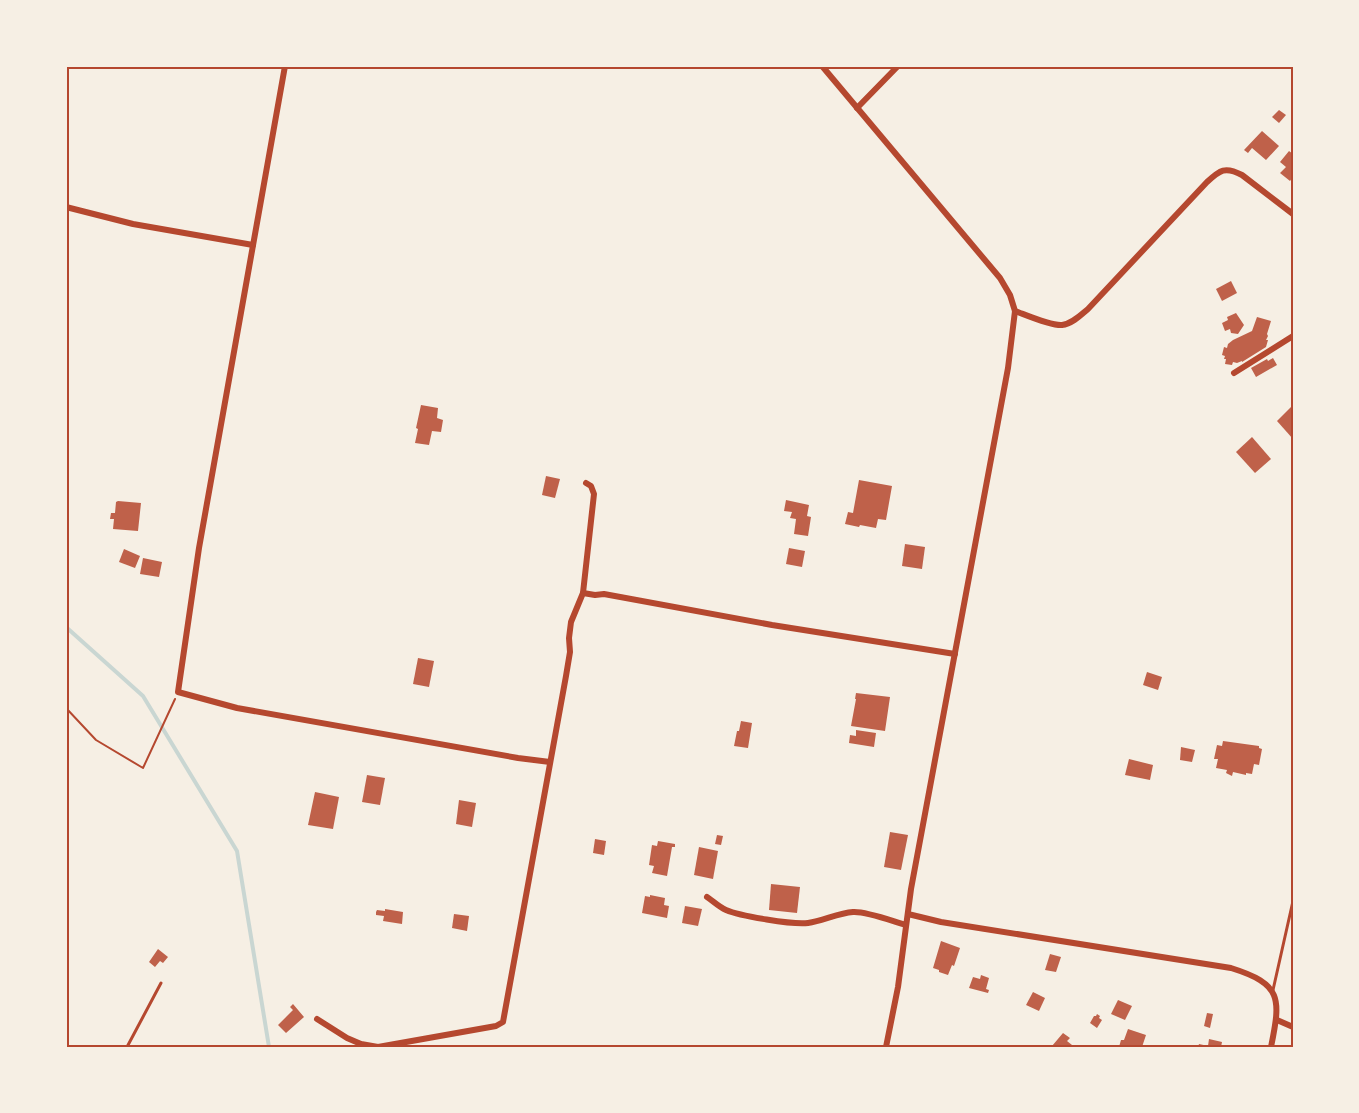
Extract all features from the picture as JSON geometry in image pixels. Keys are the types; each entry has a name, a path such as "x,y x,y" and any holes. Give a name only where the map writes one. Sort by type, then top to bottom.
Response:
{"street":[{"path":"285,66 199,548 178,692 237,708 550,762"},
{"path":"822,66 1000,278 1010,295 1015,311 1008,368 911,889 886,1047"},
{"path":"857,108 898,66"},
{"path":"1015,311 1041,321 1063,325 1074,320 1088,309 1207,182 1218,172 1226,169 1242,175 1293,214"},
{"path":"66,207 133,224 253,245"},
{"path":"1234,373 1293,336"},
{"path":"317,1019 347,1038 361,1044 378,1047 496,1026 503,1022 569,662 571,622 583,593 594,494 591,486 585,483"},
{"path":"583,593 604,594 772,625 954,654"},
{"path":"707,897 726,910 795,923 808,923 860,912 906,925"},
{"path":"908,914 941,922 1231,968 1252,975 1260,979 1273,992 1276,1002 1277,1020 1271,1047"},
{"path":"1277,1020 1293,1027"}],"lane":[{"path":"1273,992 1293,901"},
{"path":"127,1047 161,983"}],"path":[{"path":"66,708 96,740 143,768 178,692"}],"building":[{"path":"1279,110 1286,115 1279,123 1272,117"},
{"path":"1262,131 1279,146 1266,160 1252,148 1248,153 1244,150"},
{"path":"1289,151 1293,154 1293,177 1290,181 1280,173 1286,167 1280,162"},
{"path":"1231,281 1237,293 1222,301 1216,289"},
{"path":"1236,313 1244,325 1238,334 1231,333 1230,329 1225,331 1222,323 1228,320 1227,317"},
{"path":"1257,317 1271,321 1266,347 1242,362 1233,362 1232,365 1225,364 1225,356 1222,355 1224,347 1227,348 1233,340 1252,331"},
{"path":"1273,358 1277,365 1256,377 1251,368"},
{"path":"421,405 438,408 437,418 443,420 441,432 432,431 429,445 415,443"},
{"path":"1291,407 1293,409 1293,439 1277,421"},
{"path":"1252,437 1271,459 1255,473 1236,452"},
{"path":"546,476 560,479 555,498 542,495"},
{"path":"859,480 892,486 886,520 878,519 876,528 845,524 848,512 853,513"},
{"path":"786,500 809,505 807,516 811,517 808,536 794,534 796,519 790,518 792,512 784,511"},
{"path":"118,501 141,503 138,531 113,529 114,519 110,519 111,513 115,513"},
{"path":"905,544 925,547 922,569 902,566"},
{"path":"789,548 805,551 802,567 786,564"},
{"path":"124,549 140,556 135,568 119,562"},
{"path":"143,558 162,562 159,577 140,574"},
{"path":"418,658 434,661 429,687 413,684"},
{"path":"1147,672 1162,677 1158,690 1143,685"},
{"path":"856,693 890,697 885,731 851,726"},
{"path":"741,721 752,723 748,748 734,746"},
{"path":"856,730 876,733 874,747 849,743 850,735 856,736"},
{"path":"1223,741 1259,746 1262,749 1259,765 1254,764 1252,774 1233,772 1232,776 1226,773 1227,770 1216,768 1218,759 1214,759 1217,745 1222,746"},
{"path":"1181,747 1195,750 1192,762 1180,760"},
{"path":"1129,759 1153,765 1150,780 1125,775"},
{"path":"367,775 385,778 380,805 362,802"},
{"path":"315,792 339,797 333,829 308,825"},
{"path":"459,800 476,803 472,827 456,824"},
{"path":"890,832 908,835 901,870 884,867"},
{"path":"717,835 723,836 721,845 715,844"},
{"path":"595,839 606,841 604,855 593,853"},
{"path":"658,841 675,844 675,847 672,847 667,876 652,873 654,866 649,865 652,845 657,846"},
{"path":"699,847 718,851 713,879 694,875"},
{"path":"771,884 800,887 797,913 769,910"},
{"path":"650,895 665,898 664,905 669,906 667,918 642,913 645,896 650,897"},
{"path":"685,906 702,909 698,926 682,923"},
{"path":"385,909 403,912 402,924 383,921 384,916 376,915 377,910 385,911"},
{"path":"454,914 469,916 467,931 452,928"},
{"path":"941,941 960,948 954,966 952,965 948,975 933,968"},
{"path":"158,949 168,957 155,967 149,962"},
{"path":"1050,954 1061,957 1056,972 1045,970"},
{"path":"981,975 989,978 986,989 989,990 988,993 969,988 973,977 980,979"},
{"path":"1033,992 1045,998 1039,1011 1026,1005"},
{"path":"1118,1000 1132,1006 1125,1020 1111,1014"},
{"path":"293,1004 304,1017 286,1033 278,1025 293,1010 290,1007"},
{"path":"1207,1013 1213,1014 1210,1028 1204,1026"},
{"path":"1097,1014 1102,1020 1097,1028 1090,1023"},
{"path":"1128,1029 1146,1035 1142,1047 1119,1047"},
{"path":"1063,1033 1070,1038 1067,1041 1072,1045 1070,1047 1052,1046"},
{"path":"1209,1039 1222,1042 1221,1047 1198,1047 1199,1044 1208,1046"}],"waterway":[{"path":"66,627 143,696 237,851 269,1047"}]}
